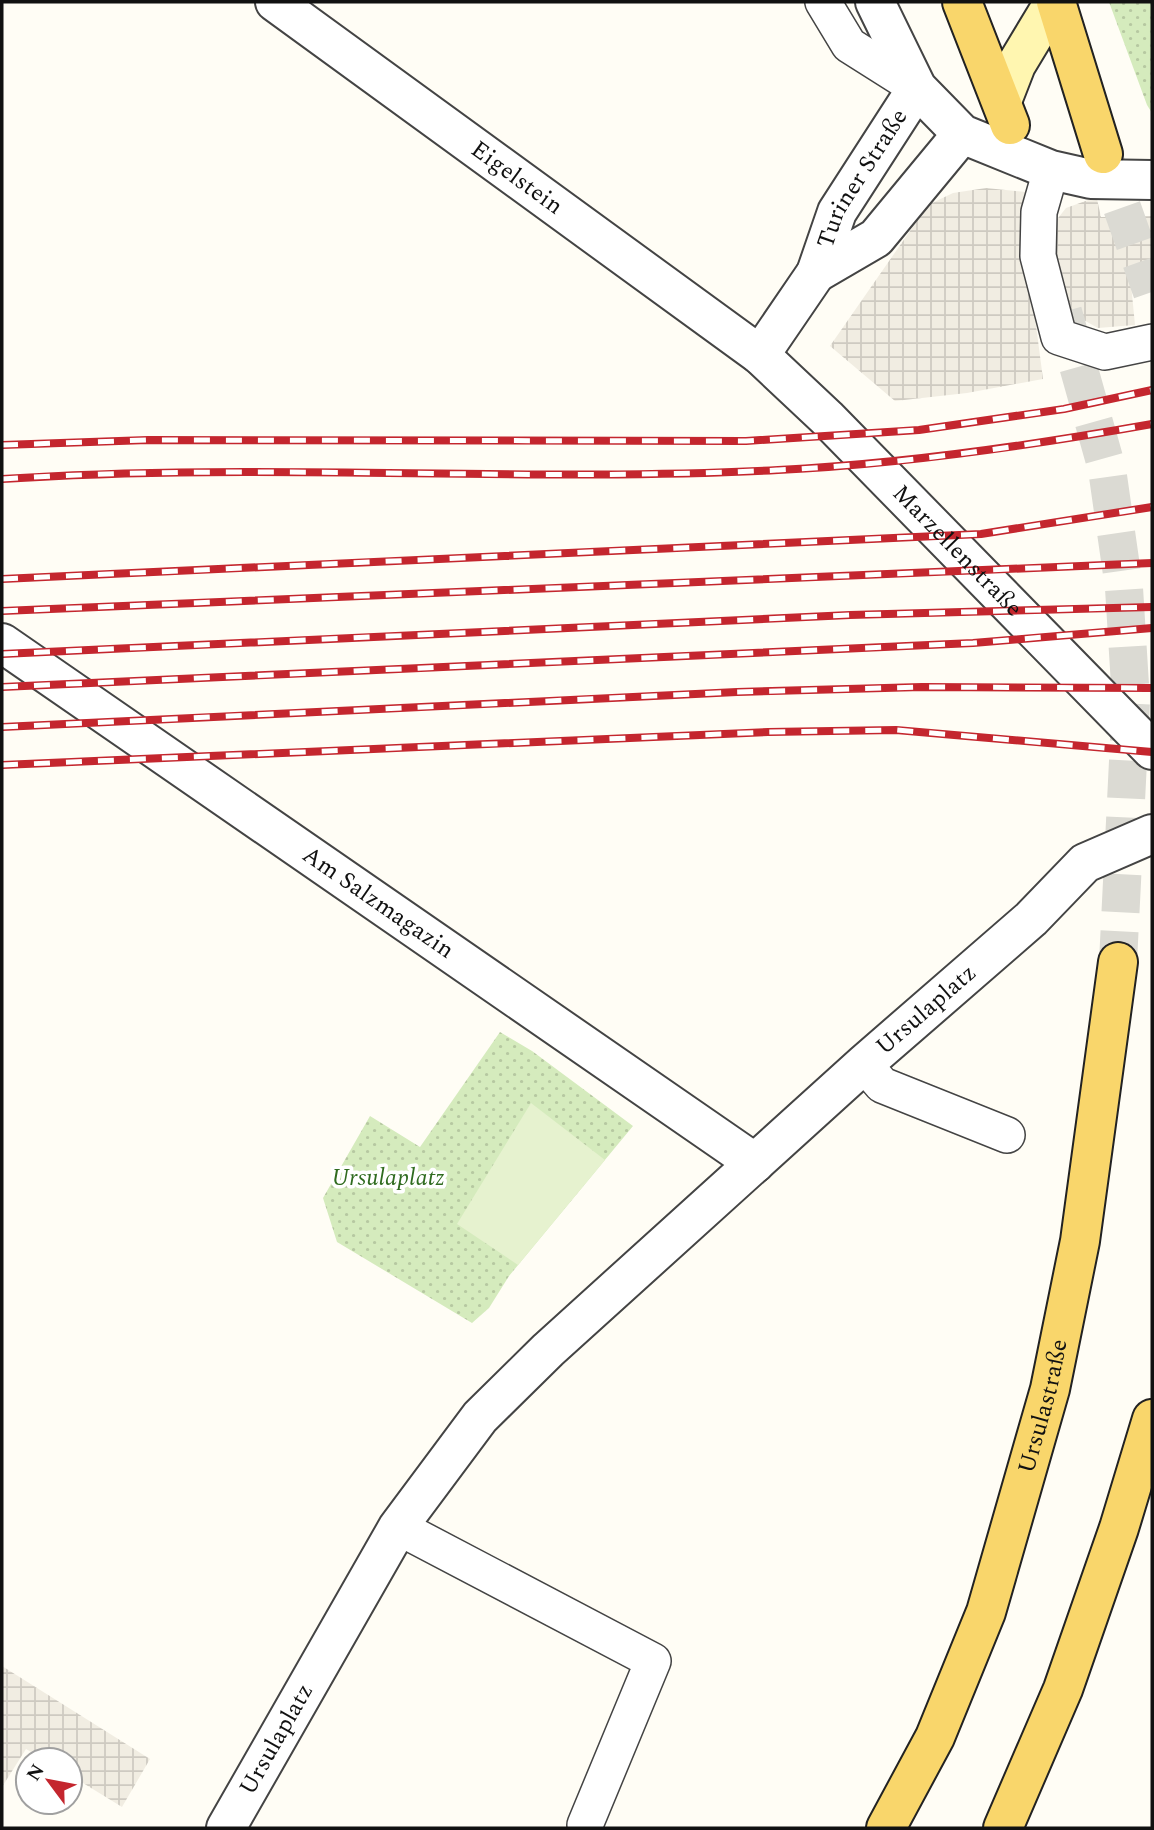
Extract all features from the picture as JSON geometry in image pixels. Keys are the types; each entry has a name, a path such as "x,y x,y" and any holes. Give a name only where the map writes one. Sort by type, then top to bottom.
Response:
{"main road":[{"path":"962,2 1006,113 1016,65 1055,2"},
{"path":"1055,2 1103,154"},
{"name":"Ursulastraße","path":"886,1828 934,1737 986,1612 1043,1415 1080,1241 1118,962"},
{"path":"1003,1828 1063,1689 1119,1528 1152,1419"}],"street":[{"name":"Eigelstein","path":"275,2 760,355"},
{"name":"Turiner Straße","path":"875,2 917,88 962,134 1051,170 1091,178 1152,180"},
{"name":"Turiner Straße","path":"760,355 816,273 838,212 917,88"},
{"name":"Turiner Straße","path":"816,273 876,239 962,134"},
{"name":"Marzellenstraße","path":"760,355 827,418 1152,750"},
{"name":"Am Salzmagazin","path":"2,643 755,1163"},
{"name":"Ursulaplatz","path":"226,1828 398,1527 480,1417 548,1350 864,1064 1031,919 1085,863 1152,834"}],"lane":[{"path":"823,2 849,45 917,88"},
{"path":"1051,170 1039,212 1038,256 1059,337 1105,352 1152,342"},
{"path":"864,1064 882,1085 1007,1135"},
{"path":"398,1527 653,1661 585,1825"}],"green space":[{"path":"1109,2 1152,2 1152,113 1147,105"},
{"path":"500,1032 532,1051 633,1126 509,1276 489,1308 472,1323 337,1242 323,1198 370,1116 420,1147"},
{"path":"531,1103 605,1160 518,1265 457,1224"}],"shaded area":[{"path":"986,188 1026,192 1028,197 1031,287 1043,379 967,393 895,401 830,346 928,205 953,193"},
{"path":"1097,199 1101,217 1152,216 1152,280 1131,284 1135,325 1098,328 1073,314 1068,306 1050,236 1051,227 1066,208"},
{"path":"2,1666 150,1759 122,1807 84,1784 84,1746 14,1746 14,1768 2,1787"}],"tunnel":[{"path":"1103,154 1152,292"},
{"path":"1063,312 1107,469 1124,588 1131,701 1118,962"}],"railway":[{"path":"2,445 148,440 746,441 919,430 1064,409 1152,390"},
{"path":"2,479 196,472 584,474 778,470 966,453 1152,424"},
{"path":"2,579 981,534 1152,507"},
{"path":"2,611 1152,563"},
{"path":"2,654 850,615 1152,607"},
{"path":"2,687 973,643 1152,628"},
{"path":"2,727 737,692 922,687 1152,688"},
{"path":"2,765 768,732 896,730 1152,752"}]}
